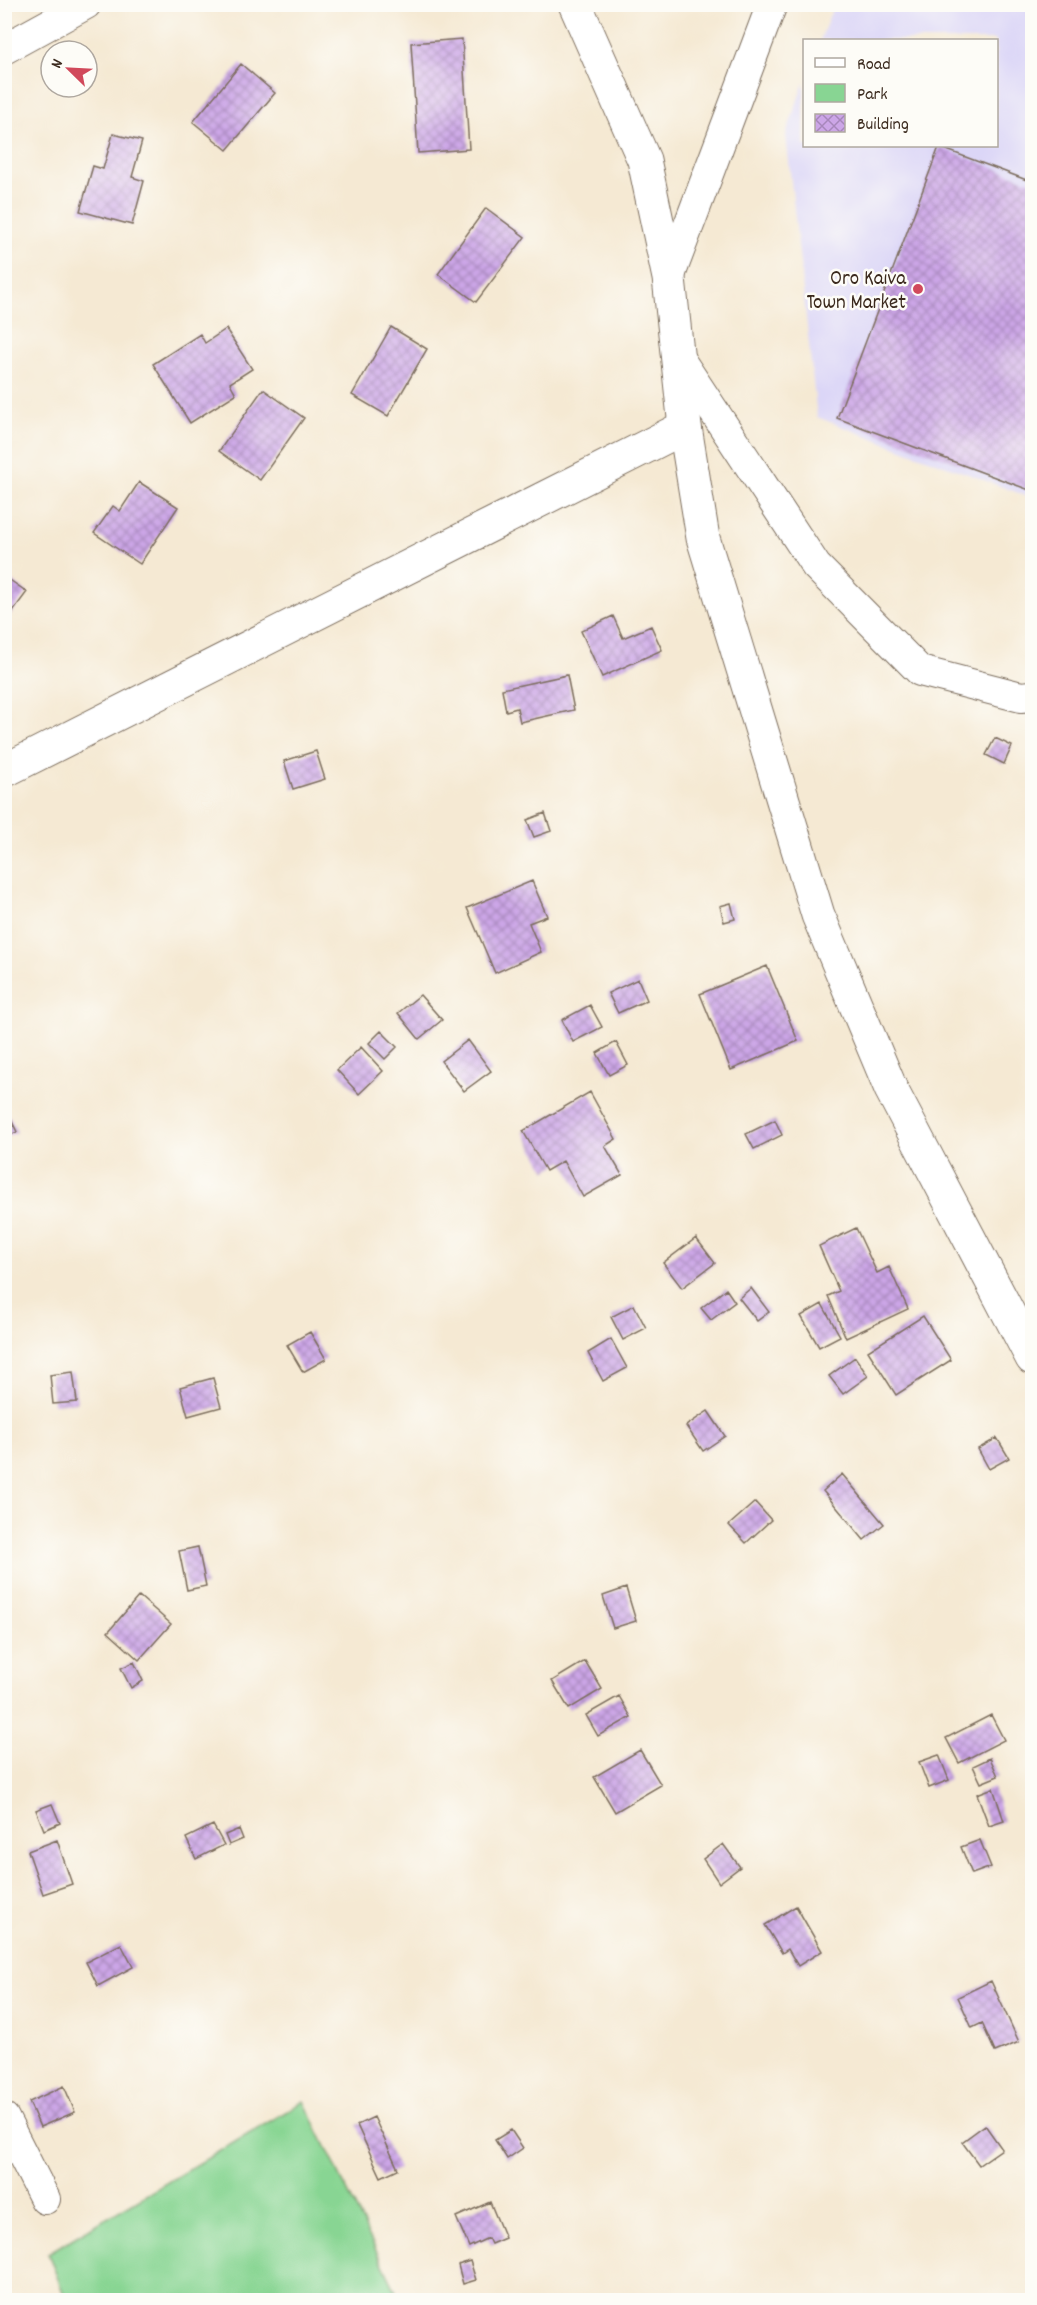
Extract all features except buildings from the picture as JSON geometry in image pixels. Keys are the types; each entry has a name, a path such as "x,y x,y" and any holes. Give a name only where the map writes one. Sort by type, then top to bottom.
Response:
{"main road":[{"path":"575,4 644,160 669,278 680,360 685,427 704,538 818,915 891,1089 1032,1358"},
{"path":"4,771 685,427"}],"street":[{"path":"4,49 86,4"},
{"path":"669,278 772,4"},
{"path":"680,360 816,566 920,671 1021,697 1032,696"},
{"path":"4,2118 45,2199"}],"shaded area":[{"name":"Oro Kaiva Town Market","path":"834,5 1032,5 1032,498 817,417 786,135 803,85 803,147 998,147 998,39 820,39"}],"green space":[{"path":"304,2101 400,2300 66,2300 48,2253"}],"place":[{"name":"Oro Kaiva Town Market","path":"918,289"}]}
